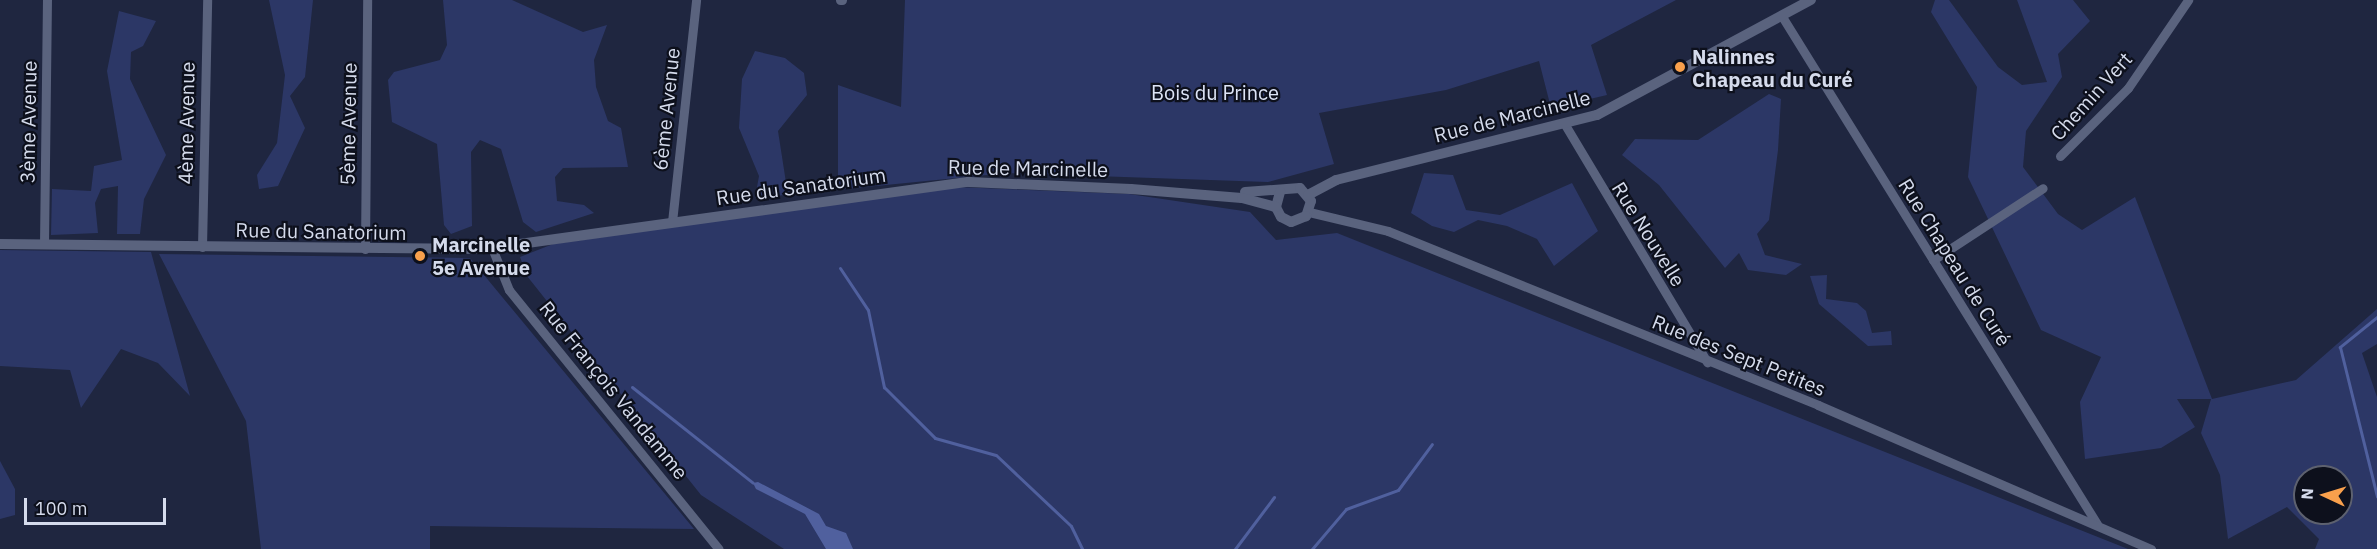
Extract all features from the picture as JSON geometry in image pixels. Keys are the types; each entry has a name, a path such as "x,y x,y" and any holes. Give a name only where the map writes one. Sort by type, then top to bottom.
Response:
{"street":[{"name":"3ème Avenue","path":"44,244 47,0"},
{"name":"4ème Avenue","path":"202,247 207,0"},
{"name":"5ème Avenue","path":"365,249 367,0"},
{"name":"6ème Avenue","path":"672,222 696,0"},
{"name":"Rue de Marcinelle","path":"925,186 975,182 1131,189 1280,192 1295,186 1308,195 1336,180 1601,113 1783,18 1811,0"},
{"name":"Chemin Vert","path":"2060,156 2128,88 2188,0"},
{"name":"Rue Chapeau de Curé","path":"1783,18 2097,525"},
{"name":"Rue Nouvelle","path":"1564,123 1708,362"},
{"name":"Rue du Sanatorium","path":"0,243 365,249 492,248 925,186"},
{"path":"1933,260 2043,188"},
{"name":"Rue de Marcinelle","path":"1131,189 1242,198 1276,207 1292,222 1309,212"},
{"path":"1276,207 1280,192"},
{"path":"1308,195 1309,212"},
{"name":"Rue des Sept Petites","path":"1309,212 1378,227 1708,362 2151,549"},
{"name":"Rue François Vandamme","path":"492,248 509,290 719,549"}],"green space":[{"path":"269,0 313,0 305,77 290,96 305,128 278,186 259,189 257,175 277,143 285,75"},
{"path":"443,0 512,0 583,32 607,25 594,60 596,87 608,121 621,128 628,167 563,168 555,177 557,201 584,205 594,213 536,232 523,222 501,149 480,140 471,152 472,226 451,234 444,225 437,144 392,122 388,80 394,72 440,60 447,45"},
{"name":"Bois du Prince","path":"905,0 1676,0 1591,45 1607,95 1551,108 1539,61 1446,90 1319,113 1334,164 1268,182 1007,173 755,198 759,176 739,128 742,79 755,51 785,58 804,73 807,95 778,131 787,189 838,179 838,85 901,107"},
{"path":"1935,0 1949,0 1998,67 2022,85 2047,82 2017,0 2073,0 2090,21 2058,54 2062,77 2026,131 2023,167 2058,214 2082,230 2135,197 2212,399 2296,380 2377,309 2377,344 2362,353 2377,397 2377,549 2315,549 2319,539 2305,525 2353,525 2353,465 2293,465 2293,513 2287,507 2228,539 2220,475 2201,433 2211,399 2177,399 2195,427 2161,448 2085,459 2080,402 2101,357 2041,330 1968,177 1977,87 1931,12"},
{"path":"119,11 156,21 143,46 131,52 130,79 166,155 144,199 140,234 117,234 118,186 101,189 95,203 98,233 51,235 52,189 91,191 94,166 122,160 107,71"},
{"path":"1769,94 1781,99 1778,150 1769,220 1757,234 1765,255 1802,264 1786,275 1748,270 1739,253 1725,268 1659,185 1622,155 1635,139 1698,140"},
{"path":"1424,173 1453,175 1466,210 1500,215 1572,183 1598,231 1554,266 1537,239 1507,226 1478,220 1454,232 1432,226 1411,213"},
{"path":"955,187 1129,194 1250,212 1276,240 1337,233 2128,549 784,549 701,495 527,276 520,257 553,244"},
{"path":"0,250 151,252 190,396 158,363 121,349 81,408 70,370 0,366"},
{"path":"159,254 470,258 694,529 430,526 430,549 261,549 246,421"},
{"path":"1827,275 1826,299 1857,303 1866,311 1872,333 1891,331 1892,345 1868,346 1819,304 1810,276"},
{"path":"0,461 15,489 15,515 0,519"}],"shaded area":[{"path":"758,482 819,514 826,526 846,533 853,549 826,549 805,514 756,489 753,483"}],"waterway":[{"path":"840,268 868,310 884,387 935,438 996,455 1071,526 1082,549"},
{"path":"2377,317 2340,347 2377,497"},
{"path":"632,387 753,483"},
{"path":"1312,549 1346,509 1398,490 1432,444"},
{"path":"1235,549 1274,497"}],"place":[{"name":"Nalinnes Chapeau du Curé","path":"1680,67"},
{"name":"Marcinelle 5e Avenue","path":"420,256"}]}
